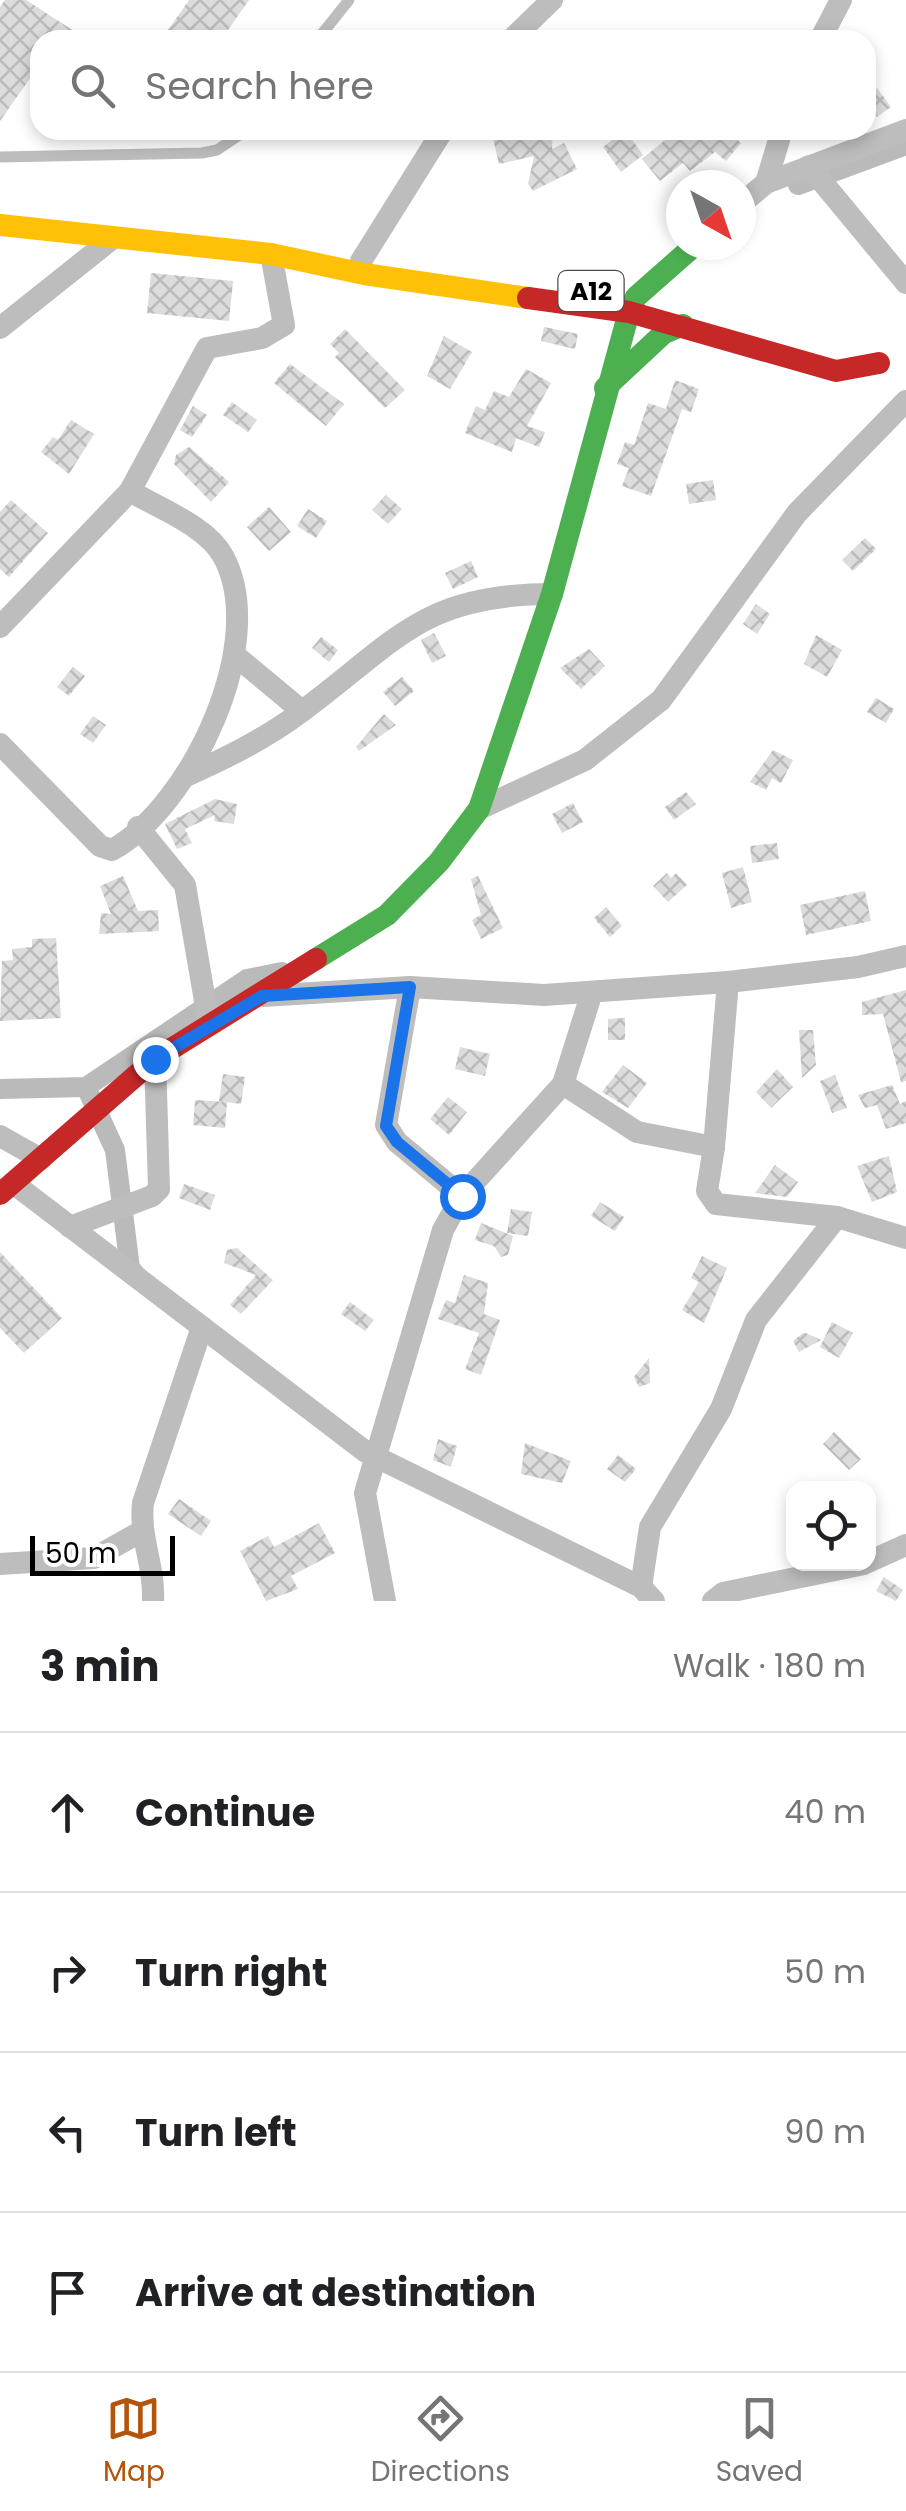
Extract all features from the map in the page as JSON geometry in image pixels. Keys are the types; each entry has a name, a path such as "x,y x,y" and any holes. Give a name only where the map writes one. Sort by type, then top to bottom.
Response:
{"main road":[{"name":"A12","path":"0,224 282,256 360,261 625,306 836,371 879,363"},
{"name":"A12","path":"282,256 364,274 720,317 843,359 879,363 906,374"},
{"path":"6,1189 155,1059 387,915 439,862 479,809 552,594 616,351 616,326 625,306 678,260"},
{"path":"605,388 664,333 683,324"}],"street":[{"path":"521,30 552,0"},
{"path":"823,30 831,5"},
{"path":"876,135 906,130"},
{"path":"360,261 436,140"},
{"path":"766,182 779,140"},
{"path":"756,191 766,182 809,166 854,140"},
{"path":"809,166 906,284"},
{"path":"0,328 113,238"},
{"path":"0,627 130,491 207,348 262,338 284,326 282,256"},
{"path":"479,809 585,760 661,700 797,512 906,401"},
{"path":"0,744 100,846 117,847 186,776 209,734 237,656 234,598 225,558 203,535 130,491"},
{"path":"186,776 241,751 302,712 404,629 484,597 552,594"},
{"path":"237,656 302,712"},
{"path":"138,827 185,885 209,1024"},
{"path":"262,996 410,987 544,995 728,982 906,956"},
{"path":"728,982 707,1192 716,1204 837,1217 906,1238"},
{"path":"410,987 386,1126 397,1142 462,1196"},
{"path":"385,1601 366,1492 443,1230 462,1196 563,1084 592,992"},
{"path":"70,1227 152,1196 159,1189 155,1059"},
{"path":"563,1084 637,1132 714,1147"},
{"path":"0,1136 41,1158"},
{"path":"6,1189 70,1227 378,1458 648,1594 650,1527 721,1409 756,1320 837,1217"},
{"path":"153,1601 151,1554 142,1530 143,1503 202,1327"},
{"path":"0,1564 94,1558 142,1530"},
{"path":"876,1558 906,1544"},
{"path":"713,1601 723,1593 828,1571"}],"lane":[{"path":"326,30 349,0"},
{"path":"0,157 202,153 217,150 232,140"}],"building":[{"path":"5,0 26,0 72,30 30,30 30,78 0,121 0,7"},
{"path":"189,0 249,0 228,30 168,30"},
{"path":"876,89 891,107 877,117 876,116"},
{"path":"493,140 552,140 552,149 564,143 577,169 533,191 528,184 534,156 499,164"},
{"path":"612,140 632,140 643,155 621,172 603,147"},
{"path":"665,140 741,143 726,161 715,152 691,170 683,163 674,170 666,170 666,176 660,181 642,159"},
{"path":"151,273 233,281 229,321 147,313"},
{"path":"544,327 578,334 575,349 541,341"},
{"path":"345,329 405,390 385,408 335,357 339,353 330,344"},
{"path":"444,336 472,352 450,389 427,376"},
{"path":"290,364 344,404 326,426 274,383"},
{"path":"526,369 551,383 527,426 545,432 539,447 516,438 512,452 465,433 476,406 485,410 494,391 509,397"},
{"path":"675,380 699,389 691,412 682,409 651,496 622,486 629,468 617,464 625,442 634,445 648,403 666,409"},
{"path":"232,402 257,420 248,432 223,415"},
{"path":"193,406 207,415 192,437 180,430"},
{"path":"71,420 94,434 69,474 41,452 53,437 58,440"},
{"path":"189,447 229,482 211,502 174,464 176,455"},
{"path":"713,480 716,500 689,504 686,484"},
{"path":"386,495 402,509 388,524 372,510"},
{"path":"11,500 48,533 9,577 0,569 0,512"},
{"path":"269,507 291,532 269,551 247,527"},
{"path":"308,509 327,521 316,538 297,526"},
{"path":"865,538 876,549 853,571 842,560"},
{"path":"471,561 478,577 453,589 445,573"},
{"path":"756,604 770,614 757,634 743,624"},
{"path":"434,633 446,656 432,663 421,640"},
{"path":"816,635 842,650 827,677 804,664"},
{"path":"321,637 338,650 329,662 312,648"},
{"path":"589,649 605,666 581,689 560,668"},
{"path":"73,667 85,676 69,696 57,687"},
{"path":"402,677 414,691 395,706 383,692"},
{"path":"876,698 894,709 886,723 867,712"},
{"path":"384,714 396,725 359,751 356,747"},
{"path":"93,716 106,725 93,743 80,734"},
{"path":"773,750 793,760 781,783 772,778 766,790 750,782"},
{"path":"686,792 696,804 674,820 665,807"},
{"path":"215,799 237,804 234,824 214,821 215,815 185,829 192,843 177,849 165,824"},
{"path":"573,803 583,822 562,833 552,814"},
{"path":"777,843 779,859 752,863 750,846"},
{"path":"743,867 752,902 731,908 722,873"},
{"path":"667,873 671,878 676,873 687,885 668,902 653,886"},
{"path":"123,876 138,911 158,910 159,931 99,934 101,913 111,914 100,886"},
{"path":"478,876 503,928 481,939 472,920 481,915 471,879"},
{"path":"865,891 871,921 806,935 800,905"},
{"path":"606,907 622,926 610,937 594,918"},
{"path":"56,938 61,1018 0,1021 2,961 13,960 12,949 32,947 32,939"},
{"path":"906,990 906,1081 901,1082 883,1014 862,1015 862,1002"},
{"path":"625,1018 625,1040 608,1040 608,1019"},
{"path":"799,1030 813,1030 816,1065 802,1078"},
{"path":"460,1047 490,1054 485,1076 455,1069"},
{"path":"623,1065 647,1083 628,1108 602,1092"},
{"path":"777,1069 793,1087 771,1108 756,1092"},
{"path":"223,1074 245,1077 241,1104 219,1101"},
{"path":"835,1075 847,1108 832,1113 820,1081"},
{"path":"892,1085 900,1104 906,1101 906,1123 886,1129 877,1105 865,1108 858,1095"},
{"path":"448,1097 467,1112 449,1135 430,1119"},
{"path":"195,1100 227,1102 225,1128 193,1125"},
{"path":"889,1156 897,1192 872,1202 857,1166"},
{"path":"775,1165 798,1182 787,1197 755,1193"},
{"path":"184,1184 215,1195 210,1210 179,1198"},
{"path":"600,1202 624,1217 615,1231 591,1216"},
{"path":"511,1209 532,1212 528,1236 507,1233"},
{"path":"481,1223 513,1236 508,1255 501,1257 494,1246 475,1240"},
{"path":"237,1248 273,1280 241,1314 230,1305 256,1275 224,1263 227,1250"},
{"path":"0,1252 62,1318 24,1353 0,1328"},
{"path":"702,1256 727,1268 704,1323 682,1310 699,1282 691,1278"},
{"path":"464,1275 488,1283 484,1314 500,1320 481,1375 465,1369 479,1333 438,1319 446,1300 455,1303"},
{"path":"350,1302 374,1320 365,1331 341,1314"},
{"path":"832,1322 853,1333 839,1358 820,1347"},
{"path":"803,1333 821,1340 799,1352 793,1341"},
{"path":"649,1358 650,1383 639,1387 634,1377"},
{"path":"834,1432 861,1459 849,1470 823,1444"},
{"path":"438,1439 457,1446 451,1467 433,1460"},
{"path":"525,1443 571,1461 562,1483 521,1474"},
{"path":"618,1455 636,1469 625,1482 607,1469"},
{"path":"179,1499 211,1521 201,1536 168,1514"},
{"path":"319,1523 335,1553 291,1576 298,1589 266,1601 240,1551 268,1536 274,1547"},
{"path":"884,1577 903,1590 896,1601 876,1591"}],"waterway":[{"path":"798,185 906,145"},
{"path":"0,1089 86,1087 247,979 282,972"},
{"path":"86,1087 115,1150 130,1268 141,1281"}],"traffic: fast":[{"path":"316,959 387,915 439,862 479,809 552,594 629,312 636,297 678,260"},
{"path":"605,388 664,333 683,325"}],"traffic: slow":[{"path":"0,225 271,254 364,274 528,298"}],"traffic: jam":[{"path":"528,298 629,312 836,371 879,363"},
{"path":"0,1194 155,1059 316,959"}],"route":[{"path":"155,1059 262,996 410,987 386,1126 397,1142 462,1196"}]}
